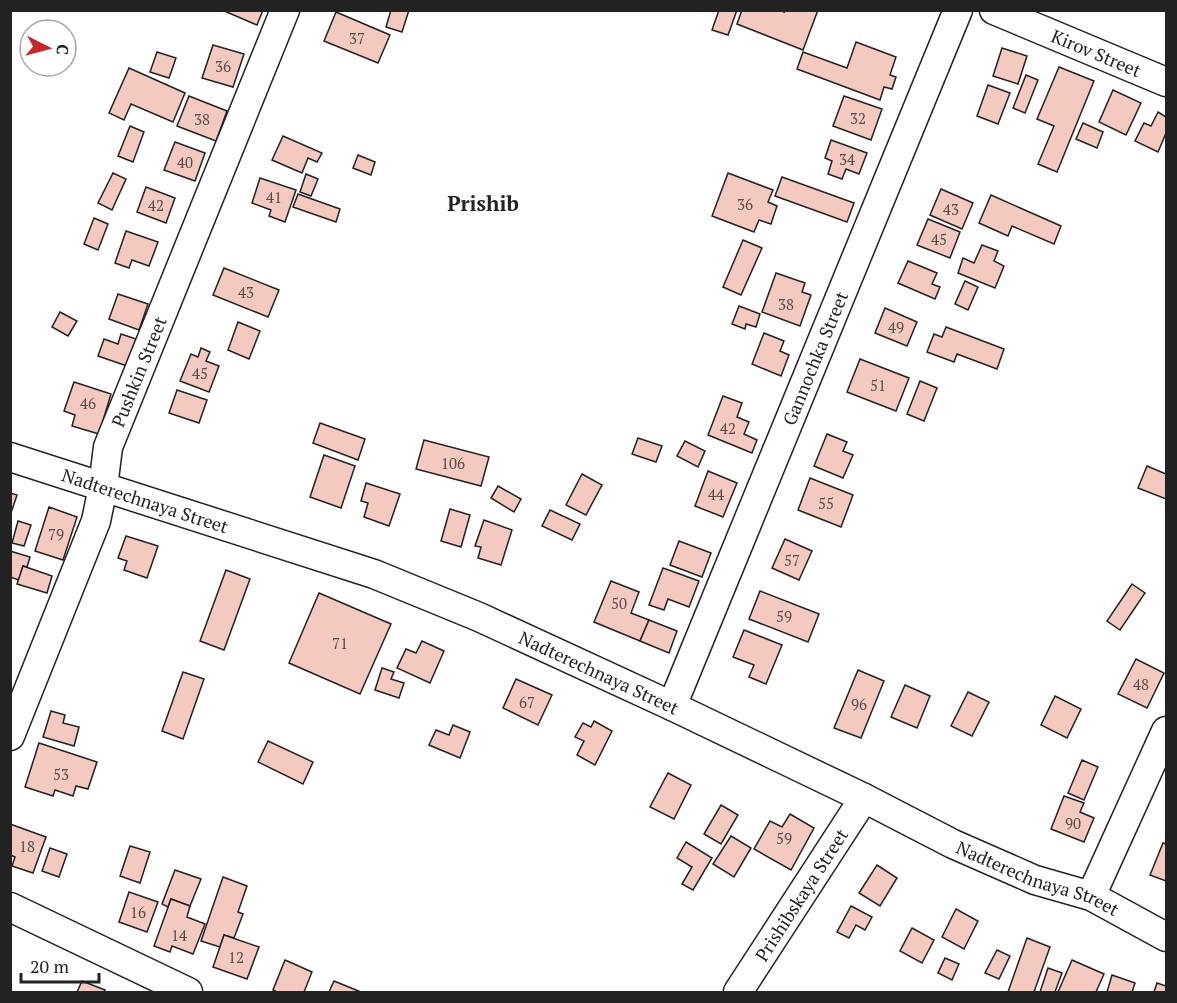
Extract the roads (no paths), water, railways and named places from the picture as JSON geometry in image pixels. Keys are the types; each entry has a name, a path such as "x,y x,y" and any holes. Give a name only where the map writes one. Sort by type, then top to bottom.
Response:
{"street":[{"name":"Pushkin Street","path":"10,736 96,521 108,447 285,10"},
{"name":"Gannochka Street","path":"672,706 958,10"},
{"name":"Kirov Street","path":"994,10 1167,82"},
{"name":"Nadterechnaya Street","path":"10,457 374,574 479,616 864,798 952,844 1035,880 1091,896 1167,937"},
{"path":"1091,896 1167,731"},
{"name":"Prishibskaya Street","path":"738,993 864,798"},
{"path":"10,908 188,993"}],"district":[{"name":"Prishib","path":"483,203"}]}
